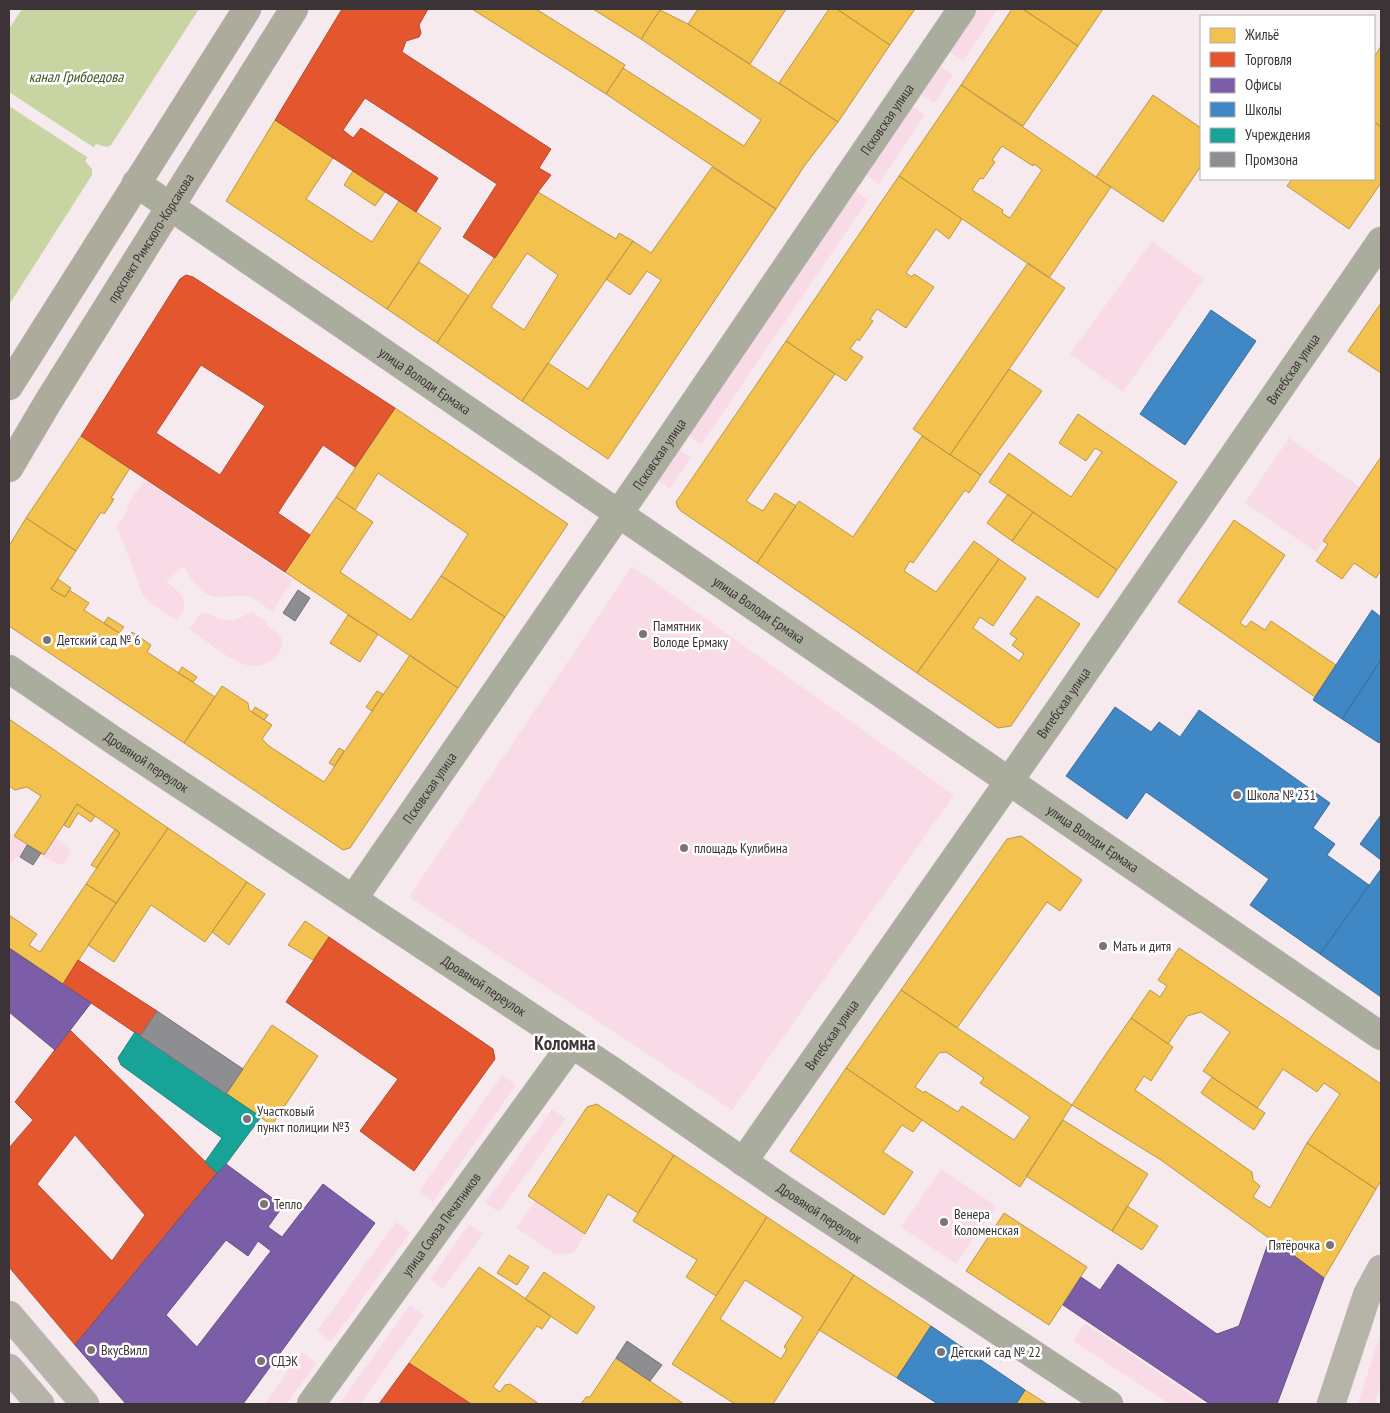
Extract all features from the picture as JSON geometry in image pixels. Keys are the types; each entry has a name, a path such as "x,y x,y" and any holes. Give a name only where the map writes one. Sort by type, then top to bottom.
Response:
{"main road":[{"path":"9,386 247,9"},
{"name":"проспект Римского-Корсакова","path":"9,468 48,402 294,9"},
{"path":"1331,1404 1367,1295 1381,1269"},
{"path":"9,1315 85,1404"},
{"path":"9,1368 40,1404"}],"street":[{"name":"Псковская улица","path":"353,899 962,9"},
{"name":"улица Володи Ермака","path":"136,183 1381,1036"},
{"name":"Витебская улица","path":"743,1162 1010,781 1381,241"},
{"name":"Дровяной переулок","path":"9,669 572,1044 743,1162 1109,1404"},
{"name":"улица Союза Печатников","path":"311,1404 572,1044"}],"shaded area":[{"path":"975,9 998,9 963,61 947,50"},
{"path":"937,64 953,75 934,103 918,92"},
{"path":"910,105 925,115 879,184 864,173"},
{"path":"853,189 868,200 701,445 686,434"},
{"path":"1152,241 1204,279 1123,392 1070,354"},
{"path":"1289,438 1360,487 1316,552 1245,503"},
{"path":"677,448 691,457 670,489 656,479"},
{"path":"144,480 293,580 272,612 249,597 211,596 192,581 184,566 166,582 176,589 183,599 184,609 176,620 150,603 143,596 117,526 128,509 126,507"},
{"path":"632,566 954,795 732,1110 409,897"},
{"path":"251,611 266,621 265,624 280,636 282,642 282,648 279,653 263,665 251,666 243,664 189,629 200,614 206,612 224,620 234,620"},
{"path":"9,833 26,845 19,856 9,864"},
{"path":"56,838 71,850 65,863 60,865 44,857"},
{"path":"502,1075 516,1085 433,1202 419,1191"},
{"path":"552,1109 566,1119 499,1212 485,1203"},
{"path":"941,1169 996,1206 956,1264 901,1227"},
{"path":"535,1201 585,1234 574,1253 555,1254 516,1228"},
{"path":"396,1222 410,1233 331,1342 317,1331"},
{"path":"469,1224 483,1234 443,1289 430,1279"},
{"path":"410,1305 424,1315 360,1404 339,1404"},
{"path":"1085,1323 1205,1404 1170,1404 1073,1341"},
{"path":"1381,1335 1381,1384 1375,1404 1358,1404 1375,1350"},
{"path":"302,1352 317,1363 286,1404 264,1404"}],"water":[{"name":"канал Грибоедова","path":"22,9 199,9 111,145 107,147 96,144 85,161 92,169 92,175 9,305 9,29"}],"pier":[{"path":"9,92 96,149 90,159 9,106"}],"building: Жильё":[{"path":"472,9 536,9 625,65 606,94"},
{"path":"593,9 658,9 660,10 641,39"},
{"path":"698,9 786,9 750,64 688,24"},
{"path":"829,9 837,9 890,45 838,122 779,83"},
{"path":"837,9 915,9 890,45"},
{"path":"1012,9 1023,9 1078,46 1023,126 961,85"},
{"path":"1023,9 1103,9 1078,46"},
{"path":"660,10 688,24 838,122 805,165 776,209 606,94 623,68 744,146 761,120 641,39"},
{"path":"1381,46 1381,127 1375,122 1375,56"},
{"path":"961,85 1111,187 1049,278 899,176","holes":["1002,146 1033,166 1034,164 1042,170 1010,218 1002,213 1003,210 972,190 980,178 983,179 995,162 992,160"]},
{"path":"1153,95 1200,127 1200,167 1163,222 1096,177"},
{"path":"275,120 333,158 306,199 372,242 399,201 441,228 387,309 226,201"},
{"path":"1375,122 1381,127 1381,183 1349,229 1287,186 1291,180 1375,180"},
{"path":"712,167 776,209 608,459 522,401 548,363 588,389 661,280 647,271 630,295 606,279 633,241 651,253"},
{"path":"353,171 385,192 375,206 344,185"},
{"path":"899,176 962,219 949,239 936,229 906,273 912,277 914,274 934,287 906,328 877,309 870,319 873,321 859,341 857,339 850,349 863,357 846,381 786,341"},
{"path":"538,192 616,239 619,233 633,241 522,401 437,343","holes":["527,253 558,275 524,330 491,307"]},
{"path":"419,262 469,296 437,343 387,309"},
{"path":"1028,263 1065,288 950,455 913,429"},
{"path":"1381,303 1381,373 1348,351"},
{"path":"786,341 835,374 746,501 763,511 775,493 796,506 757,563 681,511 676,502"},
{"path":"1009,369 1042,391 981,475 950,455"},
{"path":"395,408 568,524 505,617 441,576 468,534 378,473 355,510 336,497"},
{"path":"1078,414 1177,482 1117,570 989,482 1009,453 1071,497 1102,452 1095,448 1086,461 1059,443"},
{"path":"81,436 130,468 111,498 114,499 109,507 104,514 101,512 76,551 26,518"},
{"path":"922,436 981,475 969,493 965,490 913,563 910,561 904,571 936,592 974,541 999,559 917,673 757,563 799,501 853,537"},
{"path":"1381,457 1381,570 1376,578 1354,563 1342,579 1316,561 1328,544 1323,541"},
{"path":"1008,494 1033,512 1012,541 987,523"},
{"path":"336,497 373,522 340,572 411,620 441,576 505,617 458,688 285,572"},
{"path":"1033,512 1117,570 1098,598 1012,541"},
{"path":"26,518 76,551 51,589 65,597 69,590 89,603 84,610 128,639 132,632 151,645 147,652 215,697 184,743 9,626 9,546"},
{"path":"1234,520 1285,555 1240,623 1246,627 1251,621 1265,630 1271,621 1336,665 1315,697 1178,602"},
{"path":"999,559 1026,578 993,626 980,617 973,628 1019,661 1024,654 1012,645 1017,639 1010,634 1037,596 1080,624 1011,726 998,728 917,673"},
{"path":"58,579 71,588 65,597 51,589"},
{"path":"348,615 378,634 360,662 330,643"},
{"path":"108,617 124,627 119,633 104,623"},
{"path":"410,655 458,688 350,848 343,850 184,743 222,686 248,703 249,710 272,725 262,739 269,746 324,782"},
{"path":"182,667 197,677 193,682 178,673"},
{"path":"377,691 383,694 372,711 366,707"},
{"path":"255,707 268,715 264,720 252,712"},
{"path":"9,719 168,828 116,903 86,884 120,833 77,804 44,855 14,836 41,796 27,787 15,790 9,786"},
{"path":"339,748 344,751 334,766 329,763"},
{"path":"77,804 95,816 91,822 78,813 69,828 64,825"},
{"path":"168,828 247,882 205,942 151,905 114,962 88,945"},
{"path":"115,829 120,833 97,868 91,865"},
{"path":"1021,836 1082,880 1060,911 1047,902 957,1028 901,990 1007,839"},
{"path":"247,882 265,894 229,945 212,932"},
{"path":"86,884 116,903 63,984 9,948 9,915 37,934 29,945 40,952"},
{"path":"305,921 329,937 313,960 288,945"},
{"path":"1179,948 1381,1084 1381,1181 1376,1189 1307,1143 1340,1094 1324,1083 1317,1092 1283,1069 1257,1108 1203,1071 1230,1032 1201,1012 1187,1016 1168,1044 1131,1018 1150,990 1160,997 1167,986 1158,980"},
{"path":"901,990 1072,1105 1020,1187 846,1068","holes":["946,1052 984,1078 980,1083 1030,1117 1014,1140 962,1106 958,1112 925,1091 924,1093 915,1087 939,1053"]},
{"path":"1131,1018 1173,1047 1151,1081 1144,1076 1135,1090 1252,1172 1253,1180 1260,1186 1253,1197 1270,1208 1307,1143 1376,1189 1324,1278 1161,1160 1072,1105"},
{"path":"272,1025 318,1056 272,1125 226,1094"},
{"path":"846,1068 922,1120 913,1132 902,1125 883,1152 913,1172 884,1215 790,1151"},
{"path":"1212,1077 1265,1113 1254,1130 1201,1093"},
{"path":"597,1104 674,1155 638,1213 608,1194 585,1234 528,1196 587,1107"},
{"path":"1063,1120 1148,1174 1112,1231 1026,1176"},
{"path":"674,1155 767,1217 716,1296 686,1277 697,1260 633,1221"},
{"path":"1127,1206 1158,1226 1142,1250 1112,1231"},
{"path":"1004,1213 1087,1267 1049,1325 966,1271"},
{"path":"767,1217 854,1275 773,1404 735,1404 672,1364","holes":["745,1280 803,1317 784,1347 787,1349 781,1359 720,1319"]},
{"path":"509,1255 529,1267 517,1285 497,1273"},
{"path":"479,1267 551,1316 542,1329 537,1326 493,1387 500,1392 505,1385 510,1384 539,1404 471,1404 409,1363"},
{"path":"544,1272 595,1307 577,1334 525,1299"},
{"path":"854,1275 931,1326 897,1378 819,1330"},
{"path":"616,1358 684,1404 581,1404 586,1397 590,1397"},
{"path":"1025,1390 1033,1395 1047,1404 1016,1404"}],"building: Торговля":[{"path":"342,9 428,9 419,25 421,33 419,37 406,41 402,52 551,149 539,168 551,175 495,258 463,237 497,184 365,98 343,130 353,138 361,128 438,178 416,212 275,120"},
{"path":"186,275 193,277 395,408 355,467 323,445 278,513 310,535 285,572 81,436 180,279","holes":["201,365 265,406 220,475 156,433"]},
{"path":"329,937 493,1049 495,1059 414,1171 360,1131 398,1079 286,1002"},
{"path":"78,960 157,1011 140,1036 63,984"},
{"path":"70,1030 217,1173 75,1345 9,1267 9,1148 33,1120 15,1102","holes":["75,1135 145,1215 112,1261 37,1184"]},
{"path":"409,1363 471,1404 379,1404"}],"building: Офисы":[{"path":"9,948 91,1003 55,1050 9,1012"},
{"path":"226,1164 283,1206 268,1227 282,1237 323,1184 375,1223 243,1404 126,1404 75,1345","holes":["226,1240 248,1256 258,1241 271,1251 197,1347 166,1315"]},
{"path":"1270,1238 1324,1278 1277,1404 1210,1404 1063,1305 1081,1277 1100,1290 1118,1264 1217,1334 1239,1326"}],"building: Школы":[{"path":"1211,310 1256,341 1185,445 1140,414"},
{"path":"1372,610 1381,617 1381,660 1342,719 1313,700"},
{"path":"1381,660 1381,739 1379,743 1342,719"},
{"path":"1115,707 1151,732 1159,722 1180,737 1199,710 1330,803 1313,828 1335,844 1327,855 1369,885 1320,954 1250,905 1269,879 1146,792 1127,819 1066,776"},
{"path":"1381,815 1381,860 1360,844"},
{"path":"1381,869 1380,934 1381,997 1320,954"},
{"name":"Детский сад № 22","path":"931,1326 1025,1390 1016,1404 938,1404 897,1378"}],"building: Учреждения":[{"path":"135,1032 261,1117 226,1164 217,1173 205,1162 222,1138 121,1065 118,1058"}],"building: Промзона":[{"path":"298,590 310,598 295,621 283,613"},
{"path":"27,845 41,853 33,865 20,857"},
{"path":"157,1011 243,1069 226,1094 140,1036"},
{"path":"627,1341 662,1365 650,1381 616,1358"}],"place":[{"name":"Памятник Володе Ермаку","path":"643,634"},
{"name":"Детский сад № 6","path":"47,640"},
{"name":"Школа № 231","path":"1237,795"},
{"name":"площадь Кулибина","path":"684,848"},
{"name":"Мать и дитя","path":"1103,946"},
{"name":"Участковый пункт полиции №3","path":"247,1119"},
{"name":"Тепло","path":"264,1204"},
{"name":"Венера Коломенская","path":"944,1222"},
{"name":"Пятёрочка","path":"1330,1245"},
{"name":"ВкусВилл","path":"91,1350"},
{"name":"Детский сад № 22","path":"941,1352"},
{"name":"СДЭК","path":"261,1361"}],"district":[{"name":"Коломна","path":"565,1043"}]}
